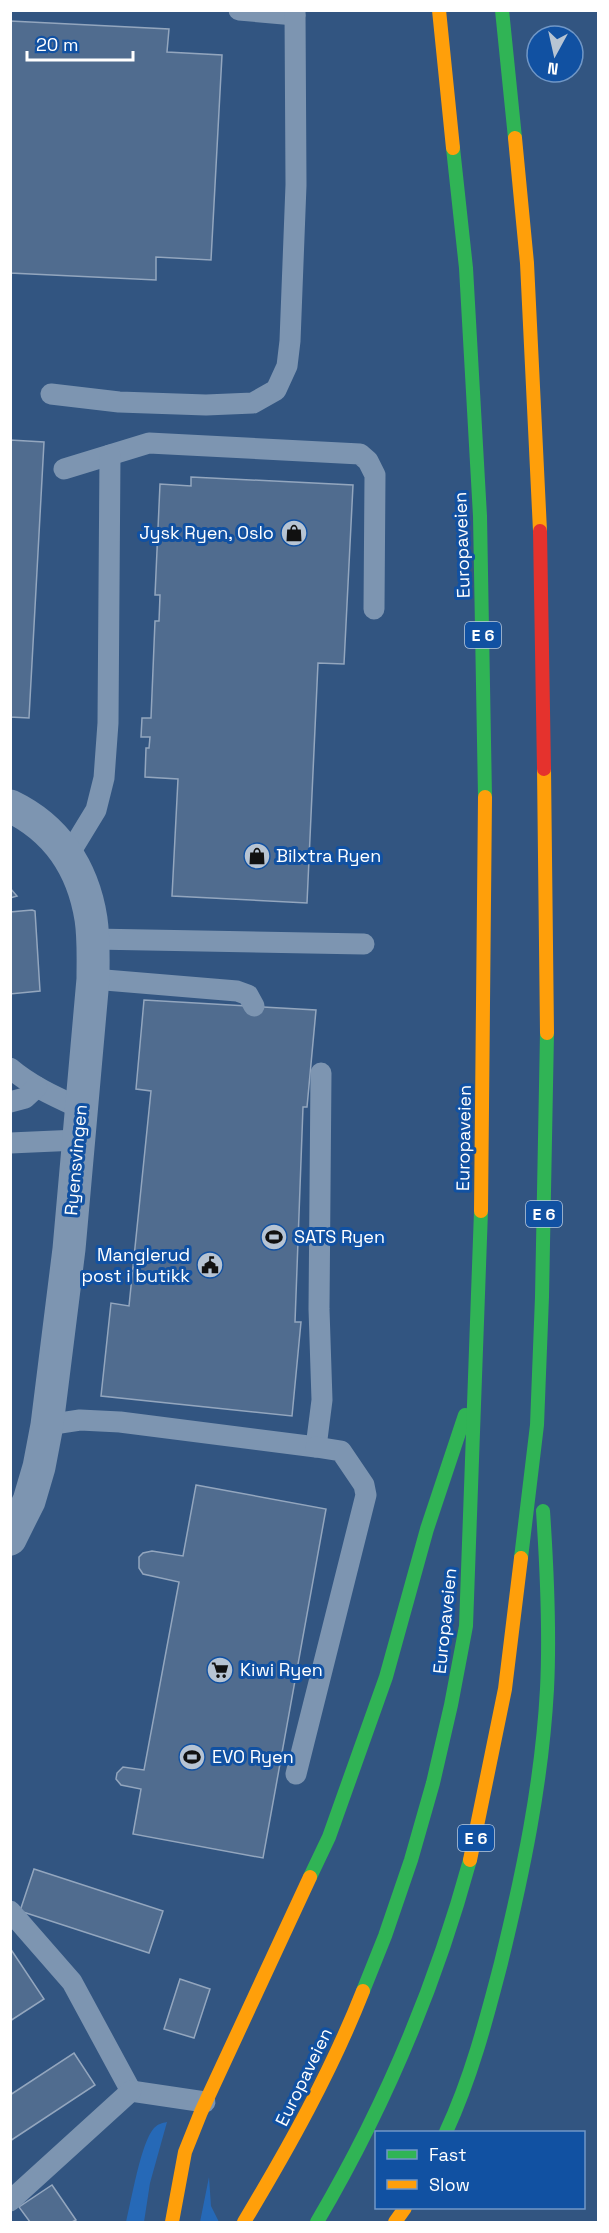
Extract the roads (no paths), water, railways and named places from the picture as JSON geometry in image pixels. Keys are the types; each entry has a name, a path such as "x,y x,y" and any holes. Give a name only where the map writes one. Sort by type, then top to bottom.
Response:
{"highway":[{"name":"Europaveien","path":"244,2223 291,2146 327,2076 376,1965 417,1844 439,1765 466,1626 480,1262 485,774 480,516 466,268 439,10"},
{"name":"E 6","path":"317,2223 349,2168 390,2086 428,1991 470,1862 506,1689 537,1425 543,1285 548,1002 540,513 526,263 502,10"},
{"name":"E 6","path":"172,2223 185,2152 205,2102 329,1837 360,1753 407,1606 427,1529 476,1379"},
{"name":"E 6","path":"447,2131 459,2107 475,2058 522,1881 542,1748 547,1687 548,1619 537,1425"},
{"path":"395,2223 404,2209"}],"street":[{"name":"Ryensvingen","path":"10,806 45,828 64,848 81,882 91,917 93,939 93,979 69,1249 47,1425 39,1467 28,1501 10,1539"}],"lane":[{"path":"51,393 119,402 206,405 253,403 276,390 287,366 290,341 296,185 295,13 239,10"},
{"path":"64,469 149,443 360,454 368,461 375,475 375,609"},
{"path":"68,856 96,810 104,778 108,723 110,455"},
{"path":"93,939 364,944"},
{"path":"93,979 237,991 248,995 254,1006"},
{"path":"10,1068 37,1087 80,1108"},
{"path":"316,1447 322,1400 319,1309 321,1073"},
{"path":"10,1102 25,1098 37,1087"},
{"path":"10,1143 78,1140"},
{"path":"47,1425 80,1420 120,1422 341,1451 364,1485 366,1495 296,1774"},
{"path":"10,1911 72,1982 131,2091"},
{"path":"131,2091 205,2102"},
{"path":"10,2201 131,2091"}],"place":[{"name":"Jysk Ryen, Oslo","path":"294,533"},
{"name":"Bilxtra Ryen","path":"257,856"},
{"name":"SATS Ryen","path":"274,1237"},
{"name":"Manglerud post i butikk","path":"210,1265"},
{"name":"Kiwi Ryen","path":"220,1670"},
{"name":"EVO Ryen","path":"192,1757"}]}
